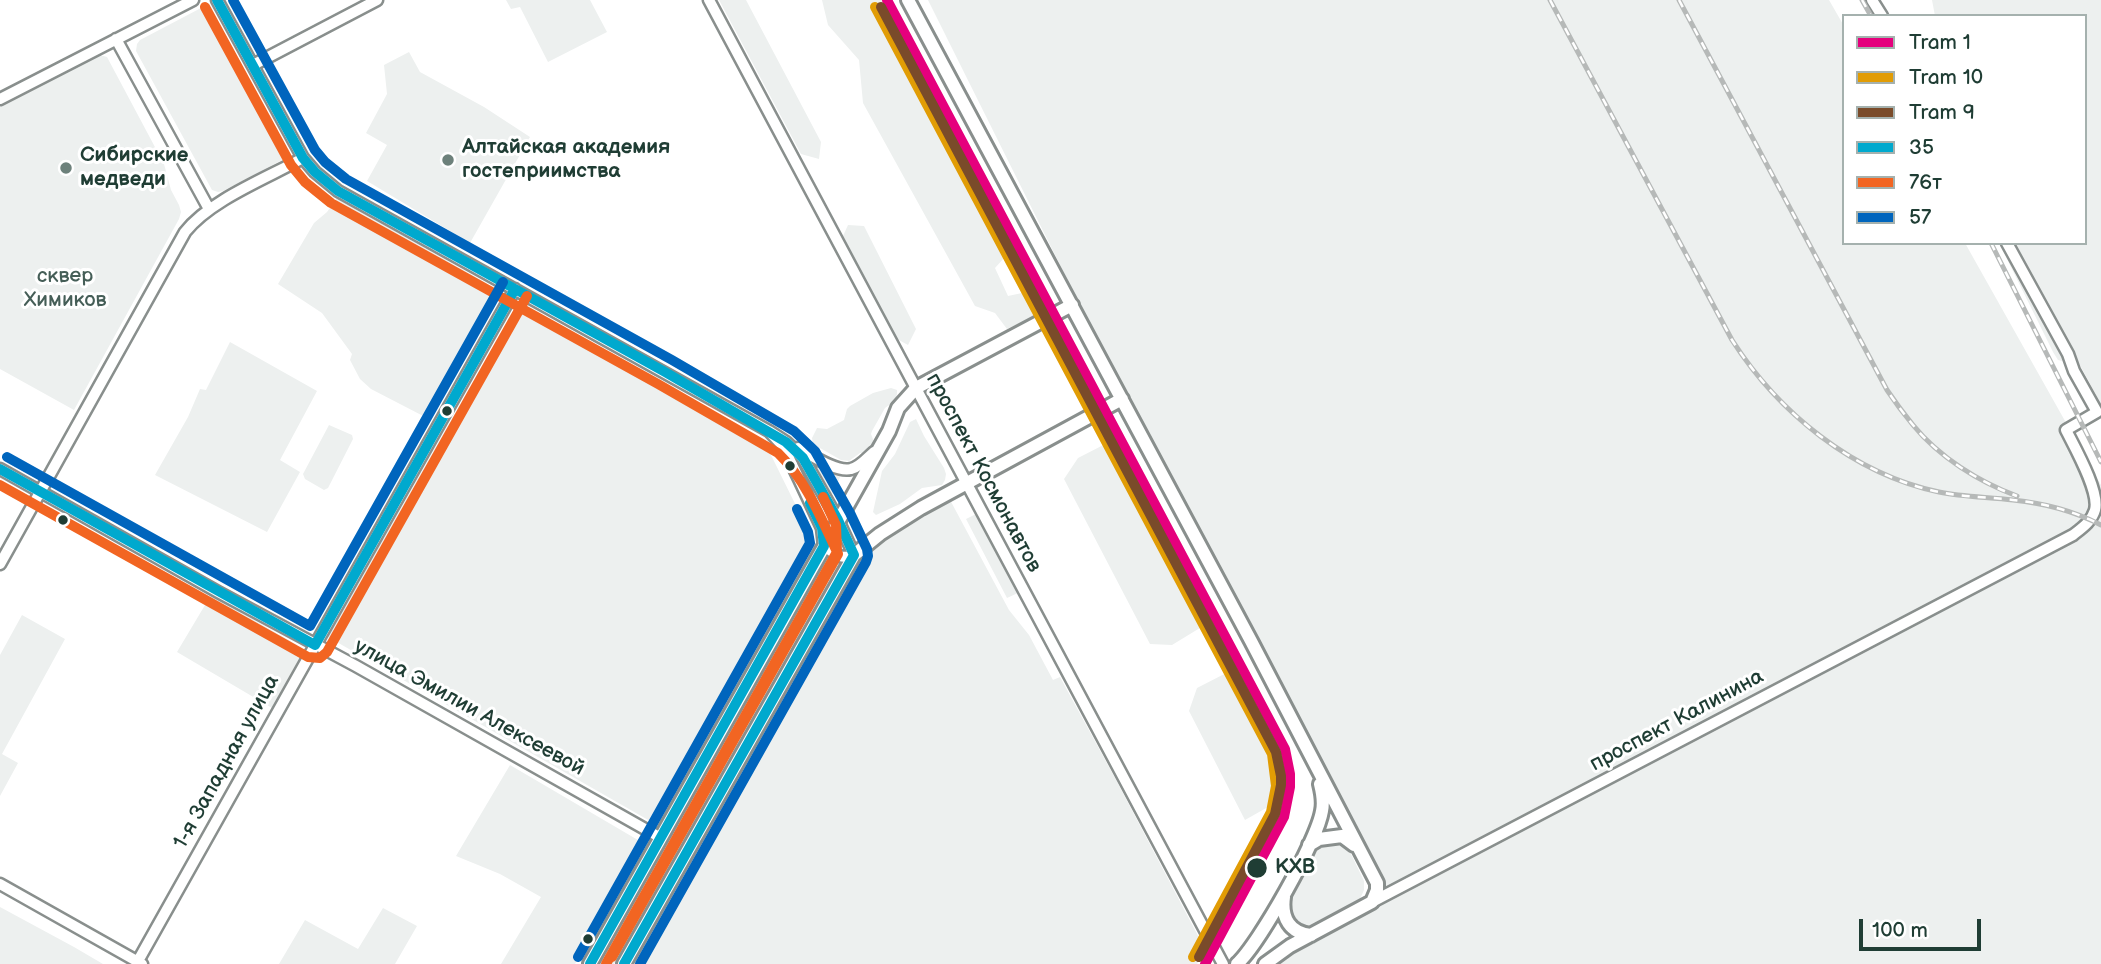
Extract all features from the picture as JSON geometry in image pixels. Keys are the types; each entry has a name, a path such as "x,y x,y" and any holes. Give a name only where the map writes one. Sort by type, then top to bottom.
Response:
{"main road":[{"path":"908,0 1377,883 1372,902"},
{"path":"590,964 880,447 898,408 916,388 1072,306"},
{"path":"624,964 854,555 880,534 922,508 1122,399"},
{"path":"1237,964 1260,935 1285,890 1309,845 1322,811 1322,792 1311,757"},
{"path":"1309,845 1329,836 1342,836 1359,850"},
{"path":"1285,890 1283,904 1287,922 1297,932 1312,935"},
{"name":"проспект Калинина","path":"1265,964 1290,946 1372,902"}],"street":[{"path":"0,99 116,39 172,4 193,0"},
{"path":"217,0 303,158 315,173 338,191 828,464 844,470 856,467 880,447"},
{"path":"253,65 377,0"},
{"name":"проспект Космонавтов","path":"709,0 1223,964"},
{"path":"116,39 209,209"},
{"path":"0,564 192,222 209,209 303,158"},
{"name":"проспект Калинина","path":"1372,902 2073,535 2091,520 2096,502 2094,488 2066,430 2097,412 2008,245"},
{"name":"1-я Западная улица","path":"140,963 515,289"},
{"path":"769,431 783,446 817,516 825,536 824,546 838,556 845,558 854,555 838,520 803,458 786,442"},
{"name":"улица Эмилии Алексеевой","path":"0,469 661,838"},
{"path":"0,884 140,963"}],"shaded area":[{"path":"506,0 590,0 607,32 548,62 520,7 511,9"},
{"path":"719,0 746,0 821,142 819,159 801,154"},
{"path":"822,0 882,0 1013,248 995,268 1008,296 1036,290 1048,310 1007,329 995,313 975,306 863,103 859,60 828,25"},
{"path":"928,0 1829,0 1842,23 1842,245 1966,245 2101,485 2101,964 1277,964 1295,950 1393,899 1073,291"},
{"path":"1932,0 2101,0 2101,404 2015,245 2087,245 2087,14 1935,14"},
{"path":"201,8 212,10 287,149 282,160 218,192 212,190 136,51 140,40"},
{"name":"Алтайская академия гостеприимства","path":"409,52 420,72 484,107 530,137 470,243 367,181 387,145 366,133 387,94 384,65"},
{"name":"сквер Химиков","path":"100,55 107,57 164,164 181,212 74,410 0,369 0,107"},
{"path":"337,198 495,290 497,297 494,304 429,419 371,389 360,379 350,360 352,354 322,313 278,284 314,223 327,212"},
{"path":"848,225 864,226 916,329 908,345 897,339 843,236"},
{"path":"2000,245 2006,245 2061,349 2062,361 2058,360"},
{"path":"522,307 667,389 684,395 762,442 808,530 811,546 793,579 785,585 650,821 328,637 514,309"},
{"path":"230,342 317,391 280,460 300,472 267,532 155,475 188,417 200,389 206,390"},
{"path":"891,388 897,390 895,401 885,408 872,431 874,442 866,453 860,453 849,461 841,460 813,444 812,438 817,428 827,429 844,420 850,406 873,393"},
{"path":"916,419 944,468 945,480 942,485 922,488 900,504 876,515 873,512 882,471 895,454 910,422"},
{"path":"329,425 352,435 353,439 328,488 324,490 305,479 303,474"},
{"path":"1117,438 1213,620 1172,645 1150,644 1064,479 1078,458"},
{"path":"814,463 841,475 832,495"},
{"path":"949,498 1009,610 1029,635 1053,680 1060,677 1115,778 1205,949 1197,964 638,964 834,620 833,608 850,577 866,554 884,538"},
{"path":"978,513 1020,592 1007,598 966,519"},
{"path":"830,558 836,562 837,570 614,964 596,964 822,561"},
{"path":"211,595 297,645 301,655 272,708 177,652"},
{"path":"22,615 65,639 2,754 18,763 0,796 0,655"},
{"path":"1236,668 1279,751 1282,778 1275,803 1245,820 1189,711 1197,688"},
{"path":"510,765 643,843 575,964 501,964 541,897 500,874 456,856"},
{"path":"1336,841 1344,844 1352,856 1364,881 1364,890 1360,899 1306,927 1300,927 1295,924 1290,912 1289,896 1318,845"},
{"path":"0,907 74,947 103,964 0,964"},
{"path":"383,908 417,926 395,964 279,964 305,920 358,949"}],"railway":[{"path":"1550,0 1732,340 1772,392 1795,415 1848,455 1907,483 1948,494 2047,506 2101,525"},
{"path":"1679,0 1887,390 1923,437 1947,458 1988,484 2017,496"},
{"path":"1862,0 1870,14"},
{"path":"1992,245 2101,462"}],"tram line":[{"name":"1","path":"887,0 1285,749 1290,787 1284,817 1205,964"},
{"name":"10","path":"875,7 1272,754 1276,786 1271,812 1193,957"},
{"name":"9","path":"881,7 1276,752 1281,785 1275,814 1199,957"}],"transit line":[{"name":"35","path":"217,0 303,158 315,172 338,191 786,442 803,458 838,520 854,555 624,964"},
{"name":"57","path":"233,0 315,150 325,162 346,179 794,431 815,451 867,549 866,562 640,964"},
{"name":"76т","path":"205,7 291,165 305,182 331,203 778,453 805,488 838,554 612,957"},
{"name":"57","path":"7,457 310,626 503,282"},
{"name":"35","path":"0,469 315,645 515,289"},
{"name":"76т","path":"0,485 308,657 320,658 327,652 527,296"},
{"name":"76т","path":"606,964 837,552 836,525 823,497"},
{"name":"35","path":"590,964 824,546 822,528 810,503"},
{"name":"57","path":"578,957 810,543 797,509"}],"place":[{"name":"Алтайская академия гостеприимства","path":"448,160"},
{"name":"Сибирские медведи","path":"66,168"},
{"name":"КХВ","path":"1257,868"}]}
